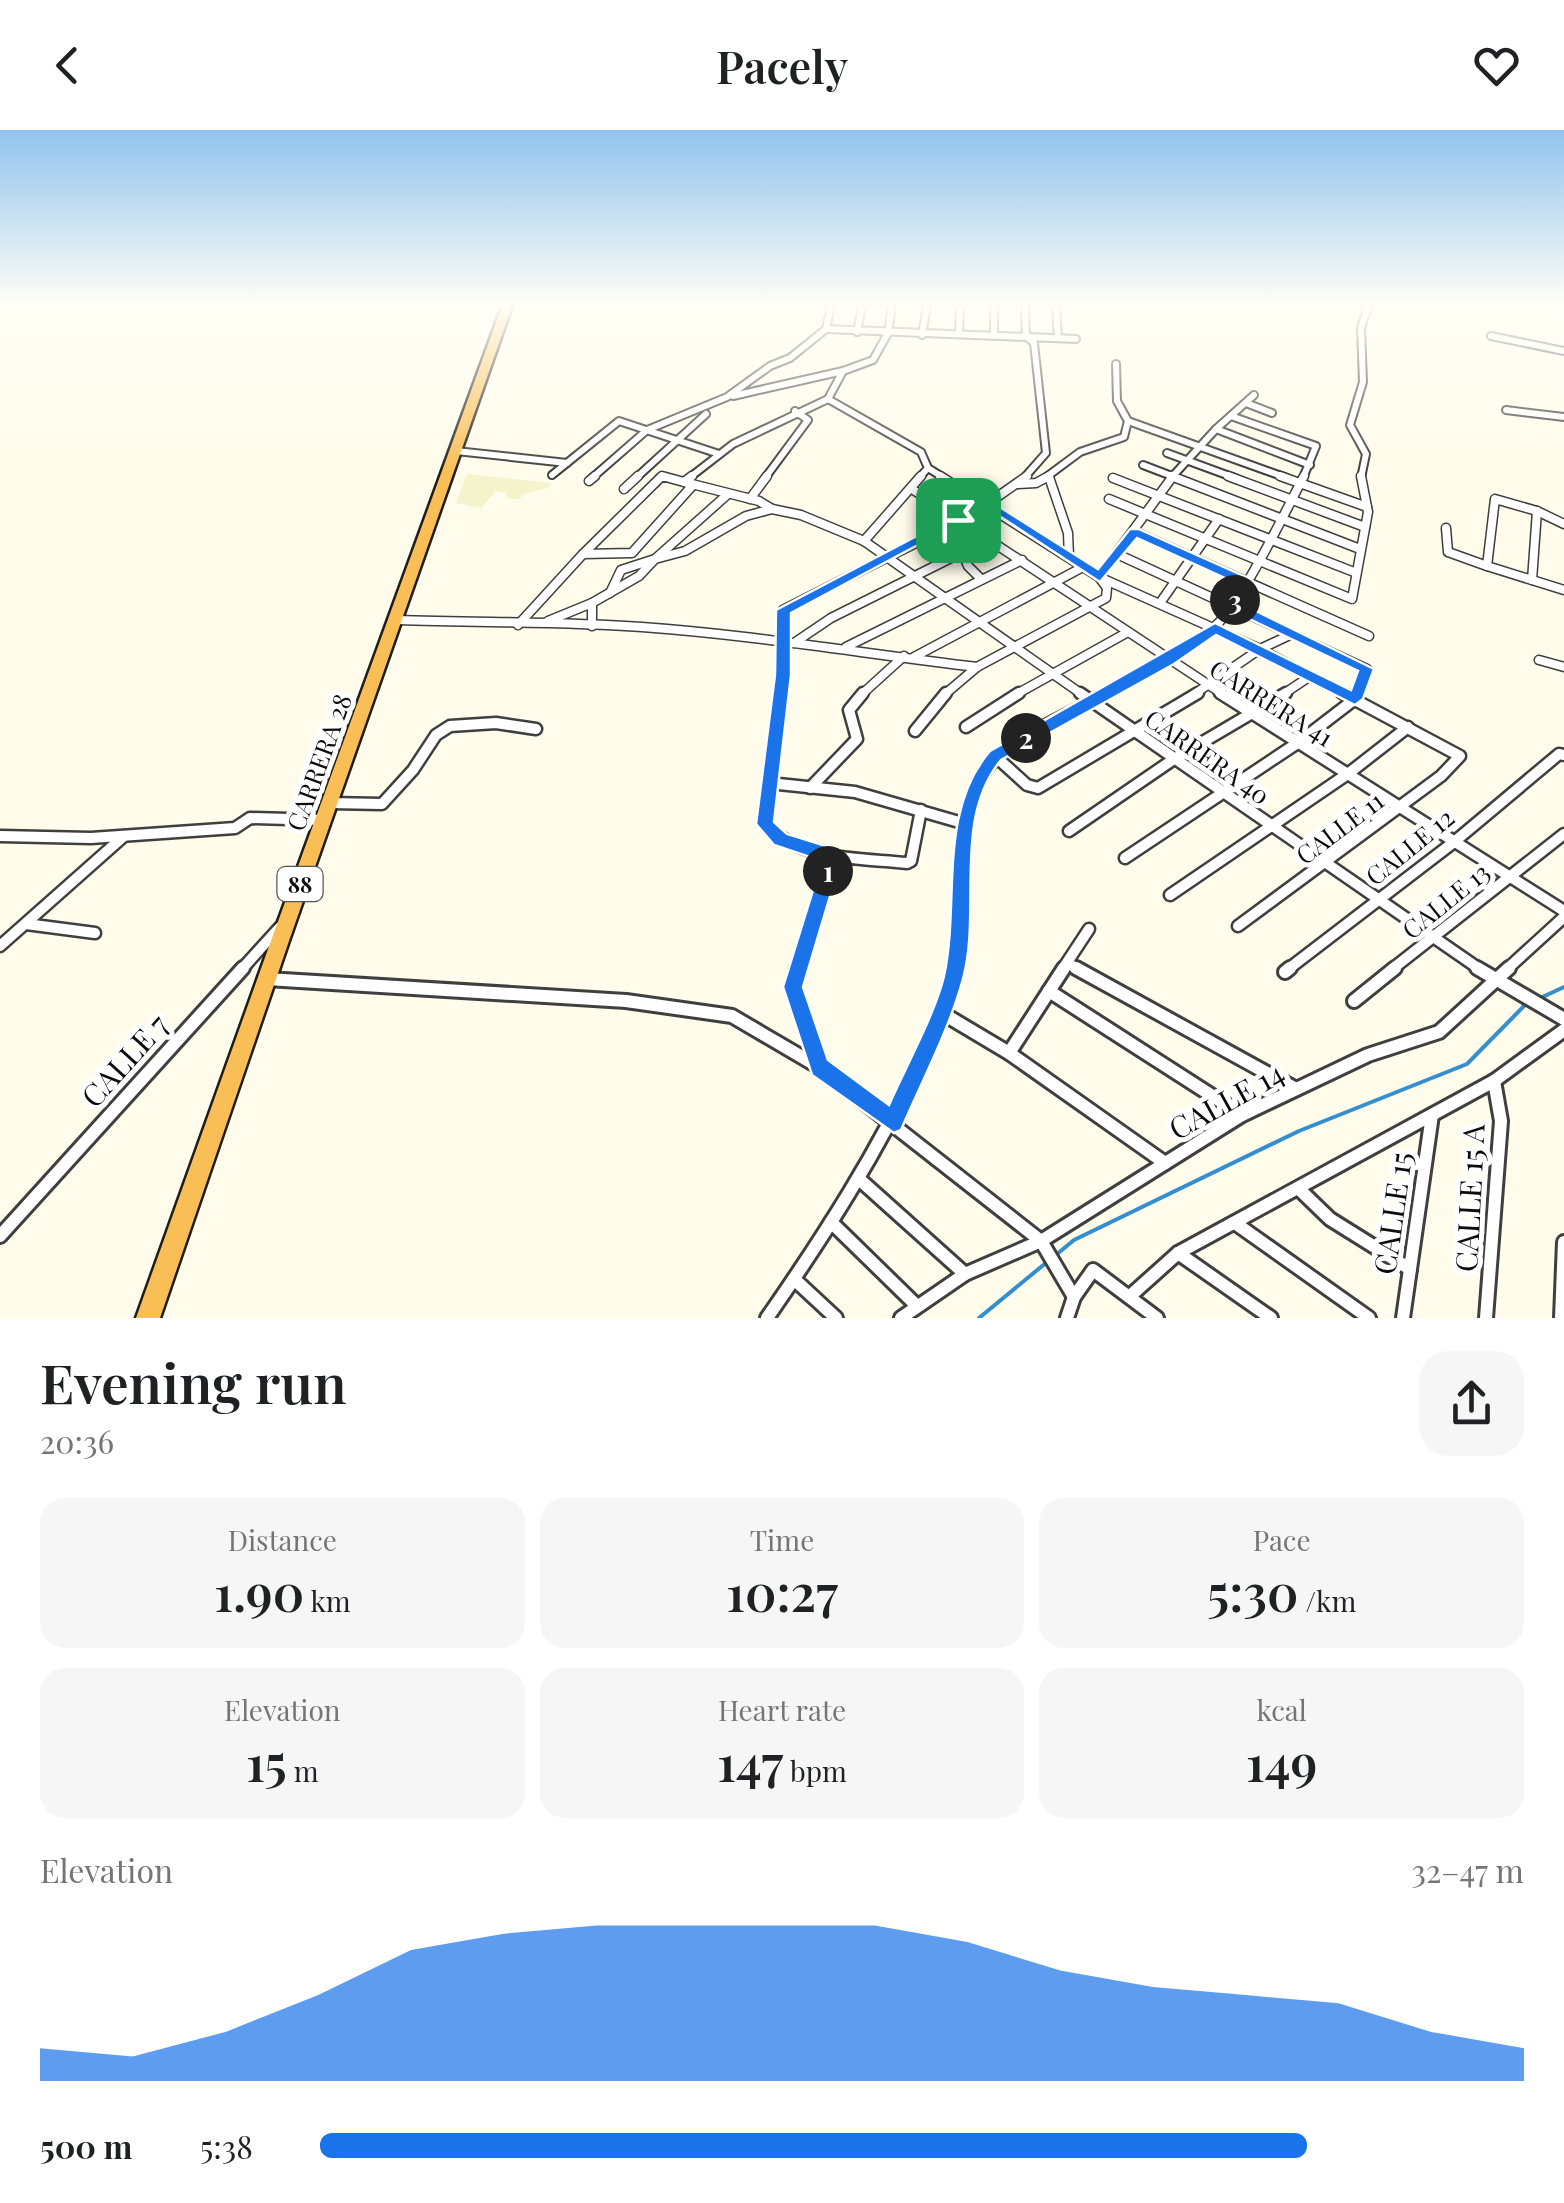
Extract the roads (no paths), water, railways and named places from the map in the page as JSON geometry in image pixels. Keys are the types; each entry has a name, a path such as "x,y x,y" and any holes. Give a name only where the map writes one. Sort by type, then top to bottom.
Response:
{"highway":[{"name":"88","path":"456,450 487,361"},
{"name":"CARRERA 28","path":"148,1318 264,978 456,450"}],"street":[{"path":"727,397 781,361"},
{"path":"589,481 647,430 727,397 870,361"},
{"path":"921,810 911,861 833,856 771,833 765,824 783,675 783,610 885,554 958,520 1018,484 1046,453 1036,361"},
{"path":"1109,499 1352,599 1367,507 1360,472 1366,454 1350,425 1364,373 1363,361"},
{"path":"1018,484 1030,485 1085,449 1115,445 1124,437 1128,421 1117,400 1116,364"},
{"path":"583,554 632,553 688,483 719,454 796,411 828,399 843,371"},
{"path":"1100,577 1172,476 1200,444 1254,395"},
{"path":"828,399 1100,577 1260,649 1408,728 1350,773 1170,894"},
{"path":"1246,403 1272,412"},
{"path":"1506,410 1564,417"},
{"path":"750,499 808,420 796,411"},
{"path":"624,489 706,414"},
{"path":"767,1318 894,1122 942,1013 954,977 966,824 984,769 999,753 1092,704 1215,628 1246,582 1310,465 1316,446 1231,416"},
{"path":"552,475 618,421 719,454"},
{"path":"1128,421 1367,507"},
{"path":"1216,429 1310,465"},
{"path":"456,450 567,463"},
{"path":"1168,453 1365,527"},
{"path":"864,542 912,490 927,463"},
{"path":"1143,466 1360,549"},
{"path":"518,625 662,476 688,483"},
{"path":"1049,476 1068,533 1070,556"},
{"path":"1113,478 1354,572"},
{"name":"CARRERA 40","path":"688,483 750,499 772,510 802,515 885,554 1323,864 1501,984 1564,1019"},
{"name":"CARRERA 41","path":"912,490 1564,914"},
{"path":"548,622 592,604 638,576 728,494"},
{"path":"1487,566 1495,498 1564,524"},
{"path":"610,593 621,570 685,551 746,516 772,510"},
{"path":"1532,580 1536,511"},
{"path":"1160,602 1219,520"},
{"path":"1446,528 1448,552 1564,590"},
{"path":"1135,532 1369,636"},
{"path":"794,642 832,618 987,540"},
{"path":"962,552 968,566 982,578"},
{"path":"1118,554 1367,669 1355,699 1299,742 1125,858"},
{"path":"844,648 1022,560"},
{"path":"810,788 857,739 849,710 868,686 909,656 1083,567"},
{"path":"916,731 948,690 977,667 1107,596 1100,577"},
{"path":"592,604 592,626"},
{"path":"397,620 648,627 977,667"},
{"path":"966,727 1050,674 1128,632"},
{"path":"999,753 1027,785 1038,788 1209,686 1260,649 1292,634"},
{"path":"1539,660 1564,667"},
{"path":"1069,830 1174,759 1255,714 1309,677"},
{"path":"0,836 91,838 234,828 250,818 382,804 413,770 436,735 450,726 496,723 536,729"},
{"name":"CALLE 11","path":"1238,926 1441,776 1460,756 1408,728"},
{"name":"CALLE 12","path":"1285,972 1562,754"},
{"path":"769,783 854,792 966,824"},
{"path":"0,946 126,834"},
{"name":"CALLE 13","path":"1354,1001 1534,854 1564,834"},
{"path":"91,838 99,856"},
{"path":"819,1067 793,987 833,856"},
{"name":"CALLE 14","path":"902,1318 965,1274 1044,1244 1242,1115 1368,1055 1439,1032 1501,984 1564,914"},
{"name":"CALLE 7","path":"0,1236 287,920"},
{"path":"26,924 95,933"},
{"path":"1010,1052 1089,929"},
{"path":"1067,963 1296,1089"},
{"path":"264,978 570,996 732,1016 819,1067 894,1122 1044,1244 1074,1297"},
{"path":"1049,991 1242,1115"},
{"path":"942,1013 1010,1052 1166,1164"},
{"path":"1130,1296 1178,1253 1494,1081 1564,1030"},
{"name":"CALLE 15 A","path":"1486,1318 1502,1121 1494,1081"},
{"name":"CALLE 15","path":"1403,1318 1432,1115"},
{"path":"859,1180 965,1274"},
{"path":"1299,1188 1330,1219 1410,1269"},
{"path":"831,1222 917,1306"},
{"path":"1235,1223 1369,1318"},
{"path":"1561,1318 1564,1242"},
{"path":"1178,1253 1271,1318"},
{"path":"1067,1318 1074,1297 1094,1270 1157,1318"},
{"path":"794,1280 836,1318"}],"waterway":[{"path":"1538,999 1564,987"},
{"path":"1057,1254 1074,1240 1299,1131 1467,1064 1526,1004"},
{"path":"979,1318 1047,1262"}]}
